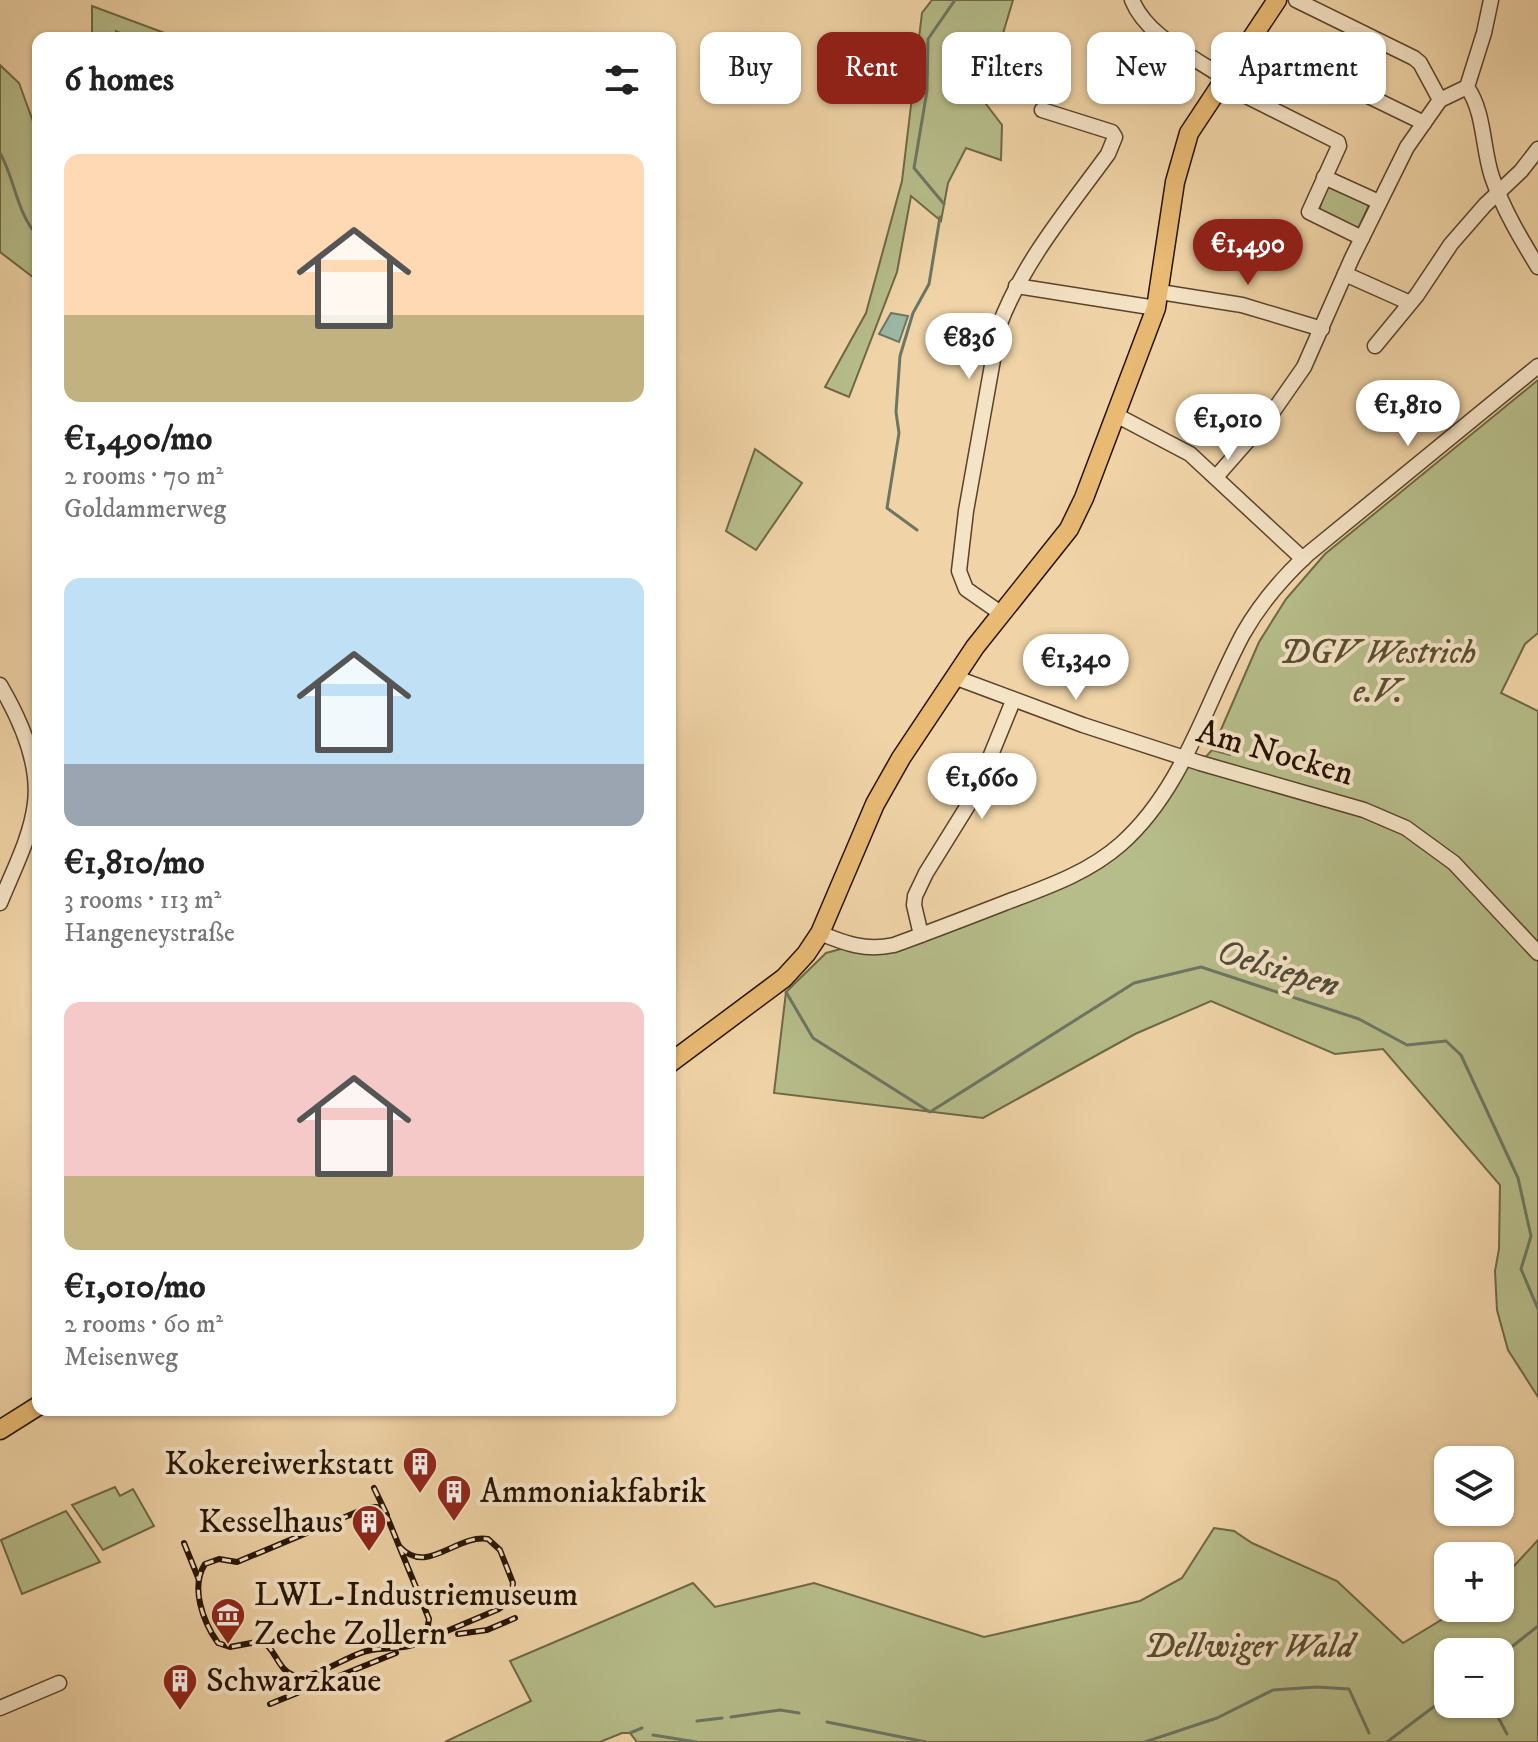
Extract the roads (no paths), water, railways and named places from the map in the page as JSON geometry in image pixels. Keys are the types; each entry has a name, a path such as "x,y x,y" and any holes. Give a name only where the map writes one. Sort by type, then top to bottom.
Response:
{"main road":[{"path":"1256,32 1277,0"},
{"path":"676,1059 795,968 820,933 883,789 954,677 1069,529 1084,498 1158,300 1178,163 1189,133 1211,98"},
{"path":"0,1430 32,1410"}],"street":[{"path":"1132,0 1140,17 1153,30 1211,72"},
{"path":"1296,0 1414,58 1420,63 1440,100"},
{"path":"1216,477 1272,413 1304,367 1395,169 1424,123 1440,100 1467,87 1491,0"},
{"path":"1467,87 1474,98 1498,193 1538,267"},
{"path":"1267,104 1338,142 1339,146 1309,212 1362,238"},
{"path":"1385,104 1424,123"},
{"path":"1002,614 966,589 959,571 999,326 1016,286 1036,252 1108,154 1115,137 1112,132 1042,110"},
{"path":"1375,346 1451,244 1538,149"},
{"path":"1324,177 1379,202"},
{"path":"1345,274 1410,303"},
{"path":"1016,286 1242,305 1322,329"},
{"path":"820,933 852,946 878,949 1066,879 1102,859 1150,813 1169,787 1243,634 1267,598 1303,559 1538,366"},
{"path":"1116,415 1190,454 1303,559"},
{"name":"Am Nocken","path":"954,677 1013,701 1184,758 1350,806 1406,828 1454,863 1538,953"},
{"path":"0,685 22,730 32,763"},
{"path":"921,935 915,896 975,794 1013,701"},
{"path":"0,903 32,818"},
{"path":"0,1708 59,1683"}],"waterway":[{"path":"944,204 914,168 927,91 928,39 955,0"},
{"path":"0,153 25,218 32,228"},
{"path":"917,530 887,508 899,433 896,412 900,356 913,313 929,284 940,217"},
{"name":"Oelsiepen","path":"786,992 813,1038 930,1112 1134,983 1201,967 1359,1019 1407,1045 1446,1041 1461,1055 1518,1178 1531,1236 1521,1269 1538,1309"},
{"path":"1514,1645 1538,1626"},
{"path":"1145,1742 1217,1718 1273,1690 1317,1687 1349,1689 1369,1733"},
{"path":"1387,1742 1434,1707"},
{"path":"731,1717 780,1710 799,1713"},
{"path":"697,1721 722,1718"},
{"path":"1498,1718 1507,1734"},
{"path":"827,1722 926,1742"},
{"path":"630,1733 642,1728"},
{"path":"653,1735 696,1742"}],"railway":[{"path":"374,1488 387,1515"},
{"path":"369,1507 377,1507 388,1519 429,1619 426,1637 405,1647 359,1653 303,1676 285,1670 262,1641 230,1647 218,1643 200,1604 199,1583 205,1564 219,1559 237,1562 369,1507"},
{"path":"400,1547 410,1555 421,1557 476,1539 488,1539 500,1550 513,1583 511,1599 499,1609 421,1642"},
{"path":"184,1543 199,1580"},
{"path":"458,1634 487,1630 515,1618"},
{"path":"270,1704 396,1653"}],"place":[{"name":"Kokereiwerkstatt","path":"420,1495"},
{"name":"Ammoniakfabrik","path":"454,1523"},
{"name":"Kesselhaus","path":"369,1553"},
{"name":"LWL-Industriemuseum Zeche Zollern","path":"228,1646"},
{"name":"Schwarzkaue","path":"180,1712"}],"park label":[{"name":"DGV Westrich e.V.","path":"1378,672"},
{"name":"Dellwiger Wald","path":"1249,1647"}]}
